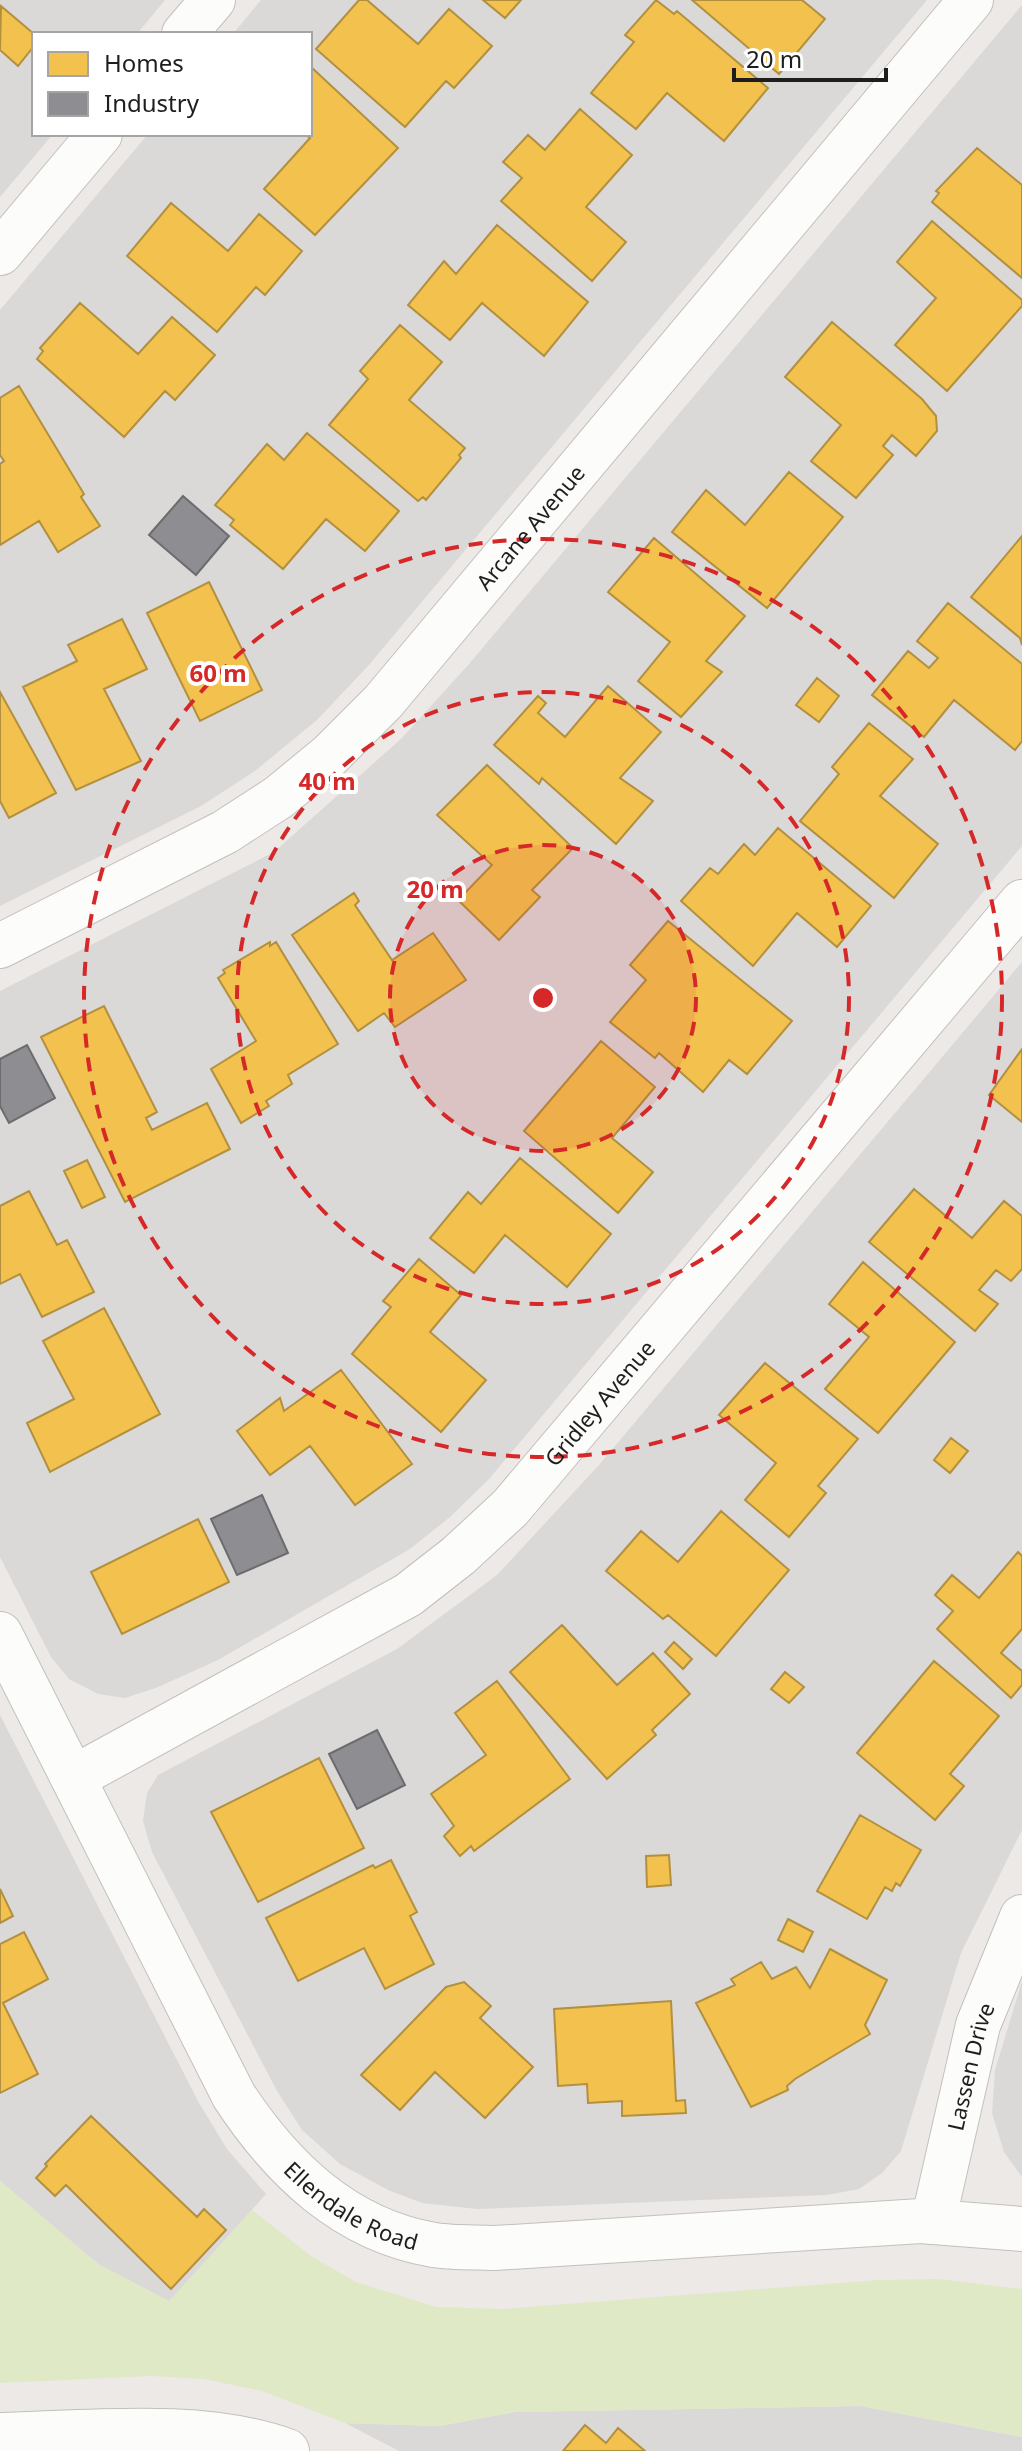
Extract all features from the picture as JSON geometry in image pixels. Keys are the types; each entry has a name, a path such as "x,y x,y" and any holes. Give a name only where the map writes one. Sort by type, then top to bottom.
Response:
{"street":[{"path":"186,32 213,0"},
{"name":"Arcane Avenue","path":"0,946 225,832 279,797 330,755 383,702 971,0"},
{"path":"0,253 98,136"},
{"name":"Gridley Avenue","path":"73,1778 408,1595 490,1528 557,1455 1022,902"},
{"name":"Ellendale Road","path":"0,1634 234,2096 263,2141 302,2180 338,2208 384,2233 435,2245 495,2248 933,2222 1022,2229"},
{"name":"Lassen Drive","path":"933,2222 978,2025 1001,1960 1022,1917"},
{"path":"0,2435 146,2432 207,2435 287,2451"}],"shaded area":[{"path":"0,0 165,0 139,32 32,32 32,136 51,136 0,197"},
{"path":"261,0 927,0 368,666 317,720 255,771 201,806 0,906 0,310 146,136 312,136 312,32 235,32"},
{"path":"1022,5 1022,846 489,1479 450,1517 410,1549 218,1660 156,1688 125,1698 98,1694 69,1679 51,1657 0,1557 0,991 274,852 402,738 469,664"},
{"path":"1022,962 1022,1830 961,1953 901,2151 882,2173 859,2189 827,2195 477,2209 422,2203 388,2190 340,2164 302,2130 277,2091 152,1852 143,1821 147,1793 158,1775 397,1649 497,1575 599,1465"},
{"path":"0,1715 199,2103 227,2149 266,2194 170,2302 98,2264 0,2181"},
{"path":"1022,1981 1022,2177 1004,2152 992,2113 995,2070"},
{"path":"861,2406 1022,2437 1022,2451 399,2451 345,2423 439,2426 515,2412"}],"green space":[{"path":"0,2181 98,2264 169,2301 252,2210 311,2256 356,2282 436,2307 502,2309 879,2280 938,2279 1022,2289 1022,2437 861,2406 515,2412 439,2426 345,2423 262,2391 204,2379 151,2376 0,2383"}],"building: Homes":[{"path":"359,0 367,0 418,44 449,9 492,46 454,88 446,81 405,127 316,49"},
{"path":"483,0 521,0 505,18"},
{"path":"656,0 674,14 677,11 768,88 724,141 667,93 636,129 591,93 634,42 625,35"},
{"path":"692,0 802,0 825,19 779,74"},
{"path":"1,6 32,32 32,48 18,66 0,50"},
{"path":"312,68 398,148 315,235 264,189 310,138 308,136 312,136"},
{"path":"580,109 632,155 586,207 626,242 592,281 501,201 522,178 503,162 528,135 545,150"},
{"path":"977,148 1022,185 1022,278 932,202 939,193 936,191"},
{"path":"171,203 228,251 259,214 302,251 265,295 256,287 217,332 127,256"},
{"path":"932,221 1022,300 1022,306 947,391 895,345 936,298 897,262"},
{"path":"497,225 588,302 544,356 482,303 450,340 408,305 444,261 456,274"},
{"path":"80,303 138,354 172,317 215,355 175,400 165,391 124,437 37,359 43,351 40,348"},
{"path":"832,322 922,399 936,416 937,431 916,456 892,435 883,446 893,455 856,498 811,461 841,425 785,377"},
{"path":"400,325 442,362 409,400 465,448 459,455 461,458 426,500 423,497 418,501 329,425 368,379 360,371"},
{"path":"19,386 100,526 58,552 39,521 0,545 0,464 4,461 0,455 0,398"},
{"path":"307,433 399,511 365,551 326,519 283,569 230,525 234,520 215,505 267,444 284,460"},
{"path":"789,472 843,517 767,608 672,532 706,490 745,525"},
{"path":"1022,536 1022,645 1020,638 971,597"},
{"path":"654,538 745,616 706,661 722,672 681,717 638,681 670,642 608,592"},
{"path":"209,582 262,690 200,721 147,613"},
{"path":"948,603 1022,664 1022,741 1015,750 954,700 924,737 872,695 908,651 929,668 938,658 917,641"},
{"path":"122,619 147,669 104,689 141,761 76,790 23,687 77,661 68,645"},
{"path":"817,678 839,696 819,722 796,705"},
{"path":"608,686 661,732 620,778 653,801 616,844 542,778 539,784 494,745 538,696 546,703 538,713 565,737"},
{"path":"0,692 56,793 9,818 0,801"},
{"path":"869,723 913,759 880,796 938,844 894,898 800,821 839,774 832,767"},
{"path":"487,765 573,848 532,890 540,897 499,940 458,900 492,865 437,815"},
{"path":"778,828 871,906 837,947 797,913 753,966 681,901 710,868 718,874 744,844 755,855"},
{"path":"354,893 359,901 355,905 392,960 433,933 466,980 395,1027 384,1013 358,1031 292,935"},
{"path":"668,921 792,1021 747,1074 729,1060 703,1092 659,1053 655,1058 610,1022 646,980 630,965"},
{"path":"270,942 270,946 276,942 338,1044 288,1075 292,1084 266,1101 269,1106 241,1123 211,1069 256,1041 218,978 225,973 223,970"},
{"path":"104,1006 157,1112 146,1118 152,1130 207,1103 230,1149 125,1202 41,1037"},
{"path":"601,1041 655,1087 612,1138 653,1172 618,1213 524,1131"},
{"path":"1022,1049 1022,1122 989,1095"},
{"path":"520,1158 611,1234 567,1287 505,1235 474,1273 430,1238 468,1192 481,1204"},
{"path":"87,1160 105,1197 82,1208 64,1171"},
{"path":"914,1189 972,1238 1004,1201 1022,1216 1022,1269 1011,1281 996,1270 979,1290 998,1304 975,1331 869,1242"},
{"path":"29,1191 57,1245 67,1240 94,1292 42,1317 20,1274 0,1284 0,1206"},
{"path":"419,1259 461,1295 430,1332 486,1380 441,1432 352,1354 391,1307 383,1301"},
{"path":"863,1262 955,1342 878,1433 825,1389 869,1337 829,1304"},
{"path":"104,1308 160,1414 50,1472 27,1423 74,1399 43,1341"},
{"path":"765,1363 858,1439 818,1486 826,1493 789,1537 745,1500 776,1463 719,1415"},
{"path":"341,1370 412,1464 355,1505 310,1446 270,1475 237,1431 280,1398 284,1411"},
{"path":"951,1438 968,1451 950,1473 934,1460"},
{"path":"721,1511 789,1570 716,1656 668,1615 663,1619 606,1571 641,1531 678,1562"},
{"path":"198,1519 229,1582 122,1634 91,1572"},
{"path":"1018,1552 1022,1556 1022,1629 1001,1653 1022,1671 1022,1685 1011,1698 937,1629 953,1611 935,1595 952,1575 979,1598"},
{"path":"562,1625 617,1685 653,1653 690,1694 652,1730 656,1735 607,1779 510,1672"},
{"path":"674,1642 692,1659 683,1669 665,1652"},
{"path":"934,1661 999,1716 950,1774 964,1786 935,1820 857,1753"},
{"path":"785,1672 804,1687 789,1703 771,1689"},
{"path":"497,1681 570,1779 474,1851 471,1846 460,1856 444,1836 454,1826 431,1794 486,1755 455,1713"},
{"path":"319,1758 364,1848 258,1902 211,1812"},
{"path":"860,1815 921,1850 900,1886 896,1883 892,1891 885,1887 867,1919 817,1891"},
{"path":"669,1855 671,1885 647,1887 646,1856"},
{"path":"391,1860 417,1912 410,1916 434,1964 385,1989 364,1948 298,1981 266,1918 373,1865 375,1868"},
{"path":"0,1889 13,1916 0,1923"},
{"path":"788,1919 813,1932 803,1952 778,1940"},
{"path":"24,1932 48,1979 3,2003 38,2074 0,2093 0,1944"},
{"path":"830,1949 887,1980 865,2025 870,2034 795,2079 787,2086 788,2090 751,2107 696,2003 735,1985 731,1979 761,1962 772,1979 796,1967 810,1988"},
{"path":"464,1982 491,2006 480,2018 533,2067 485,2118 435,2072 400,2110 361,2075 446,1987"},
{"path":"671,2001 676,2101 685,2100 686,2113 622,2116 622,2101 588,2103 587,2084 558,2086 554,2009"},
{"path":"91,2116 197,2217 204,2209 226,2230 171,2289 66,2185 55,2196 36,2178 47,2166 45,2164"},
{"path":"585,2425 606,2443 618,2428 645,2451 563,2451"}],"building: Industry":[{"path":"183,496 229,536 196,575 149,535"},
{"path":"27,1045 55,1098 9,1123 0,1106 0,1059"},
{"path":"262,1495 288,1553 237,1575 211,1519"},
{"path":"377,1730 405,1785 357,1809 329,1754"}]}
